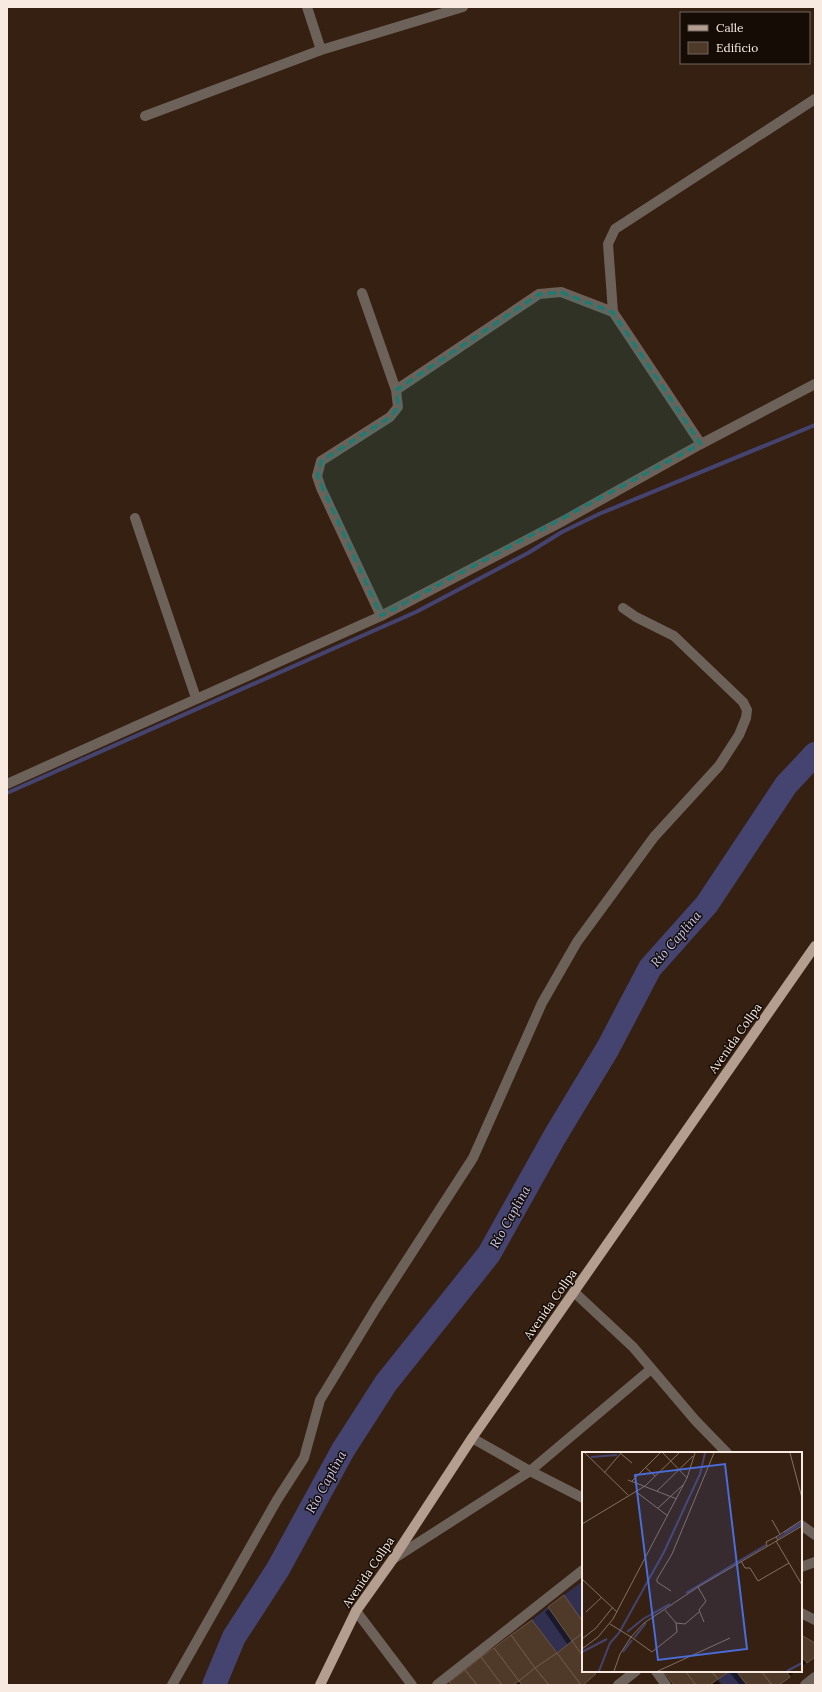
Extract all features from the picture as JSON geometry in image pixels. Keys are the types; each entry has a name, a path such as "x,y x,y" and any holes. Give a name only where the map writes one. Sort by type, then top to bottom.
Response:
{"main road":[{"name":"Avenida Collpa","path":"320,1685 356,1611 393,1559 472,1438 815,946"}],"street":[{"path":"307,7 321,50"},
{"path":"145,116 321,50 463,7"},
{"path":"701,444 613,312 608,244 616,228 815,99"},
{"path":"396,390 539,294 561,292 613,312"},
{"path":"362,293 396,390 398,407 390,417 321,461 318,476 321,488 381,616"},
{"path":"7,784 381,616 563,521 701,444 815,384"},
{"path":"135,518 196,698"},
{"path":"172,1685 277,1500 304,1458 320,1400 376,1308 473,1158 542,1002 577,942 654,837 719,766 739,735 746,718 747,710 744,702 674,636 636,617 623,608"},
{"path":"574,1292 633,1347 695,1420 726,1452"},
{"path":"393,1559 530,1471 651,1369"},
{"path":"472,1438 530,1471 582,1497"},
{"path":"802,1526 815,1535"},
{"path":"802,1567 815,1562"},
{"path":"437,1685 582,1571"},
{"path":"356,1611 412,1685"},
{"path":"802,1614 815,1620"},
{"path":"618,1685 635,1672"},
{"path":"657,1672 666,1685"},
{"path":"805,1685 815,1677"}],"highlighted area":[{"path":"561,292 613,312 701,444 381,616 317,476 321,461 390,417 398,407 396,390 539,294"}],"shaded area":[{"path":"582,1582 582,1621 564,1595"},
{"path":"548,1607 572,1641 557,1653 532,1620"},
{"path":"728,1672 737,1672 747,1685 722,1685 718,1679"}],"building":[{"path":"564,1595 582,1621 582,1634 572,1641 548,1607"},
{"path":"532,1620 557,1653 535,1668 511,1635"},
{"path":"582,1634 582,1655 572,1641"},
{"path":"511,1635 535,1668 519,1681 494,1648"},
{"path":"802,1636 815,1643 815,1657 807,1663 802,1657"},
{"path":"572,1641 582,1655 582,1672 595,1672 596,1674 581,1685 557,1653"},
{"path":"494,1648 519,1681 513,1685 502,1685 481,1657"},
{"path":"557,1653 581,1685 549,1685 535,1668"},
{"path":"481,1657 502,1685 477,1685 465,1670"},
{"path":"535,1668 549,1685 522,1685 519,1681"},
{"path":"465,1670 477,1685 451,1685 449,1682"},
{"path":"664,1672 686,1672 696,1685 674,1685"},
{"path":"686,1672 712,1672 718,1679 710,1685 696,1685"},
{"path":"712,1672 728,1672 718,1679"},
{"path":"737,1672 762,1672 772,1685 747,1685"},
{"path":"762,1672 787,1672 790,1677 779,1685 772,1685"}],"waterway":[{"path":"7,793 416,612 528,553 562,532 599,514 815,425"},
{"name":"Río Caplina","path":"214,1685 234,1637 278,1569 343,1450 386,1383 489,1254 555,1136 608,1048 650,968 707,904 786,785 815,754"}]}
